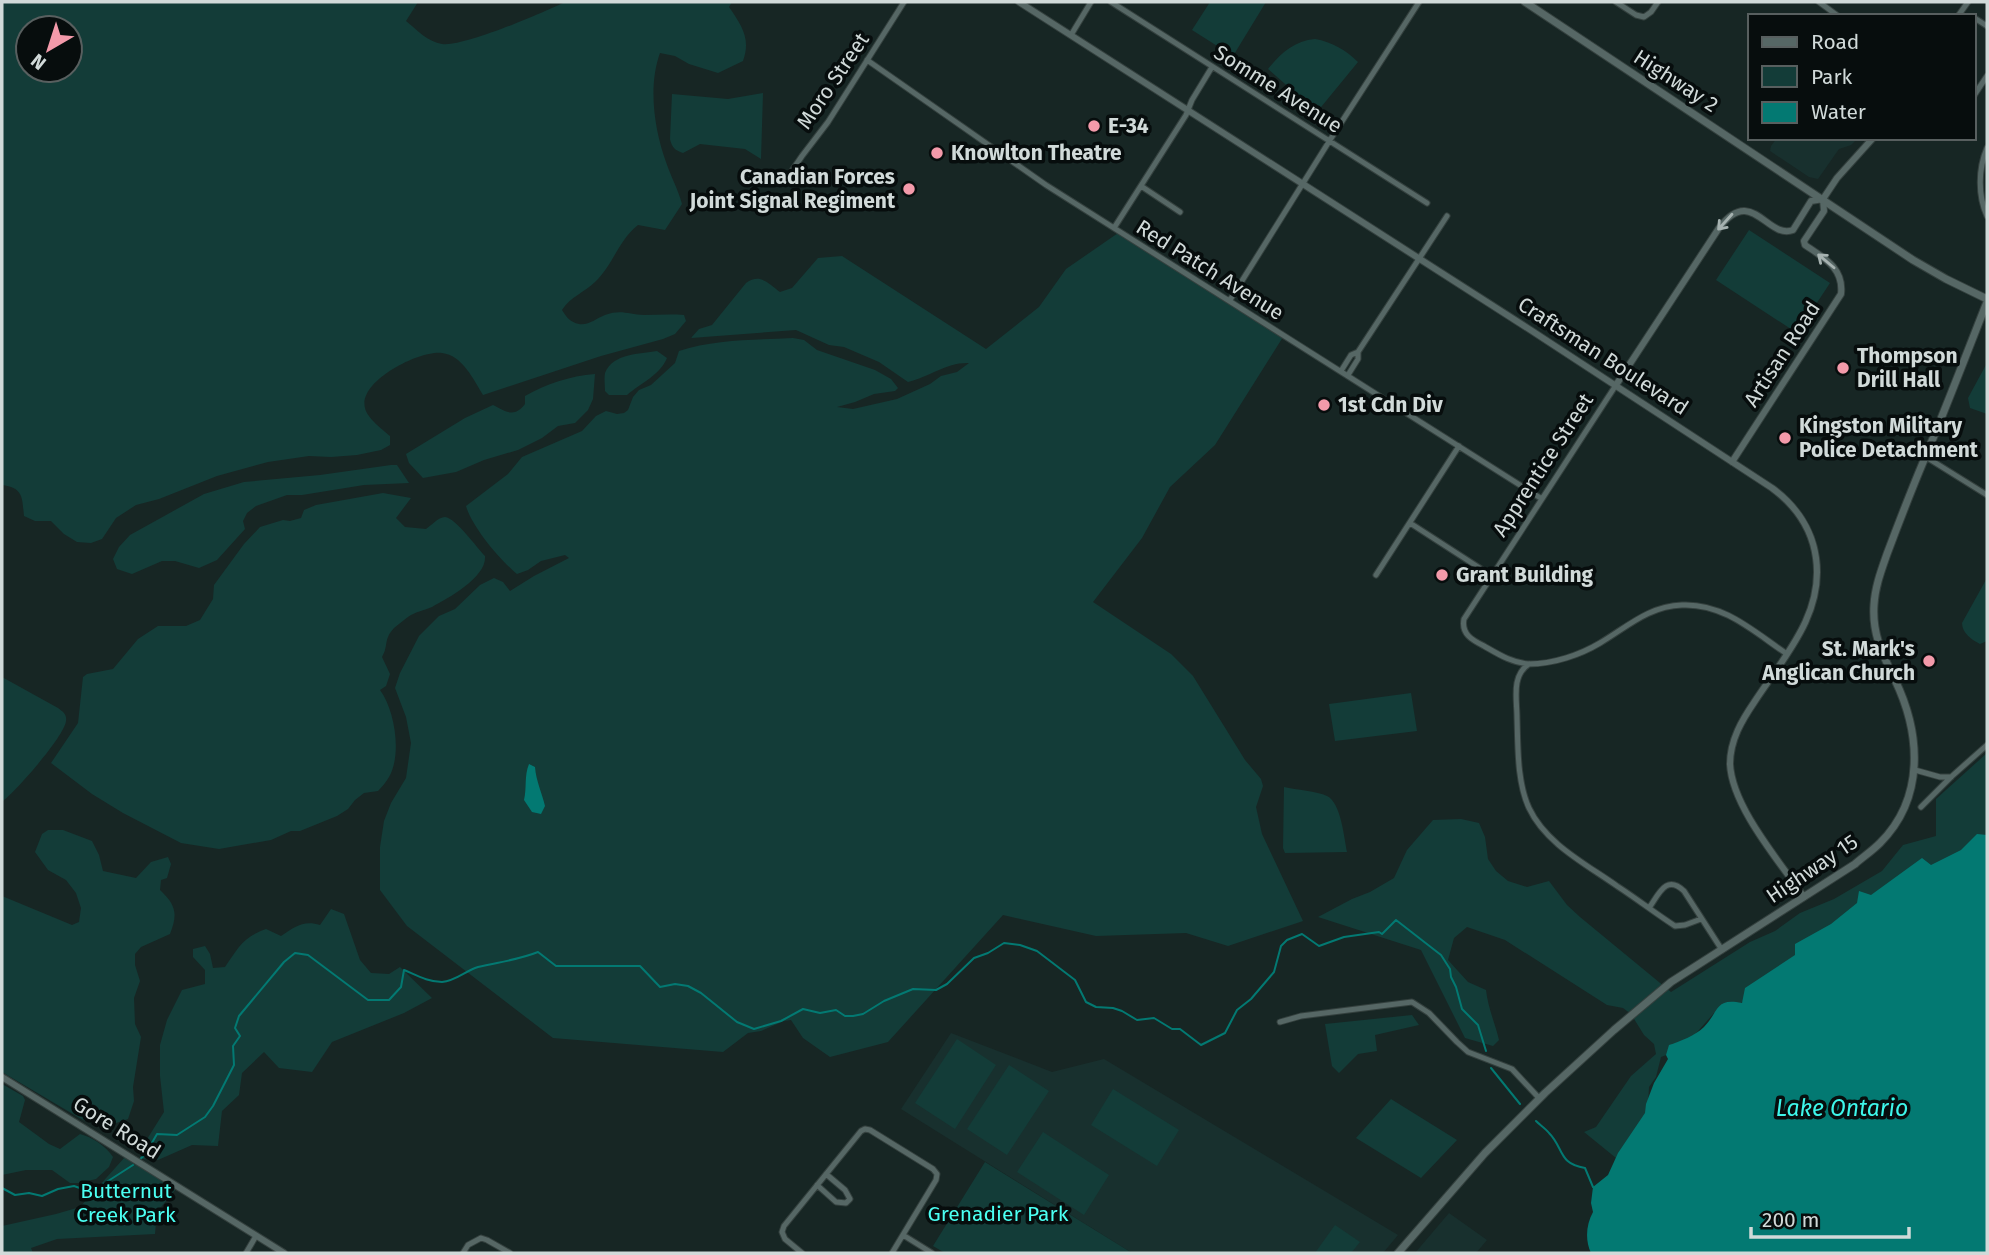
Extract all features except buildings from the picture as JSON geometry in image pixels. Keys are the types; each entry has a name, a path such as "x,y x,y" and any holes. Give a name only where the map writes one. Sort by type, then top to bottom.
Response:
{"main road":[{"name":"Highway 2","path":"1525,2 1913,260 1987,300"},
{"name":"Highway 15","path":"1398,1253 1485,1153 1539,1098 1614,1030 1671,982 1849,868 1880,844 1902,813 1914,770 1914,741 1910,720 1881,652 1875,631 1873,608 1876,587 1902,513 1987,300"}],"street":[{"name":"Moro Street","path":"787,178 828,122 904,2"},
{"name":"Craftsman Boulevard","path":"1019,2 1616,385 1772,488 1792,506 1815,550 1817,569 1813,605 1787,654 1738,728 1732,745 1730,764 1733,786 1741,805 1804,897"},
{"path":"1071,35 1091,2"},
{"name":"Somme Avenue","path":"1111,2 1427,203"},
{"path":"1230,300 1419,2"},
{"path":"1616,2 1644,17 1658,2"},
{"path":"1819,2 1835,14"},
{"path":"1960,13 1968,2"},
{"name":"Red Patch Avenue","path":"867,60 1046,185 1542,499"},
{"path":"1114,229 1212,67"},
{"path":"1975,94 1987,76"},
{"path":"1823,199 1837,178 1871,140"},
{"path":"1987,148 1980,181 1987,216"},
{"path":"1141,186 1180,212"},
{"name":"Apprentice Street","path":"1529,664 1512,660 1474,641 1466,635 1464,619 1730,215 1741,211 1754,213 1789,232 1793,230 1811,201 1823,199"},
{"name":"Artisan Road","path":"1732,462 1841,293 1841,279 1837,271 1805,245 1804,241 1824,211 1823,199"},
{"path":"1348,375 1358,359 1358,352 1447,216"},
{"path":"1341,370 1351,355 1358,352"},
{"path":"1376,575 1459,446"},
{"path":"1926,457 1987,495"},
{"path":"1410,523 1492,576"},
{"path":"1519,672 1529,664 1565,659 1599,644 1645,614 1679,605 1714,608 1735,618 1787,654"},
{"path":"1512,660 1519,672 1517,735 1521,777 1529,807 1537,822 1559,846 1675,926 1701,919"},
{"path":"1921,807 1987,745"},
{"path":"1914,770 1951,777"},
{"path":"1649,908 1665,886 1670,883 1677,885 1684,891 1722,950"},
{"path":"1280,1021 1412,1002 1429,1013 1468,1052 1512,1069 1539,1098"},
{"name":"Gore Road","path":"2,1077 284,1253"},
{"path":"802,1253 785,1239 783,1226 865,1129 937,1174 936,1180 892,1253"},
{"path":"817,1185 836,1202 846,1203 850,1199 845,1189 826,1174"},
{"path":"903,1235 932,1253"},
{"path":"246,1253 256,1236"},
{"path":"463,1253 473,1240 481,1238 510,1253"}],"shaded area":[{"path":"1776,140 1856,140 1839,149 1818,179 1809,177 1770,151"},
{"path":"951,1033 1052,1072 1104,1059 1398,1235 1383,1253 1132,1253 901,1109"},
{"path":"1449,1213 1487,1240 1476,1253 1415,1253"}],"green space":[{"path":"2,2 418,2 406,21 437,43 452,44 522,21 565,2 732,2 729,7 746,39 743,61 718,73 660,53 656,66 653,93 656,122 662,149 682,204 665,230 638,225 625,239 601,275 562,310 571,321 582,324 616,312 684,315 686,321 675,334 483,395 467,369 449,355 432,353 406,362 380,378 365,398 366,412 390,436 390,445 381,450 357,455 309,456 268,462 217,476 159,499 136,505 116,518 102,539 91,543 77,542 51,521 35,521 24,516 18,491 2,485"},
{"path":"1210,2 1266,2 1233,56 1192,30"},
{"path":"1315,39 1338,47 1358,62 1317,112 1268,69 1288,49"},
{"path":"763,93 761,159 745,149 700,144 683,153 673,147 670,139 672,94 728,99"},
{"path":"1749,230 1830,283 1797,333 1716,280"},
{"path":"1121,231 1283,337 1215,445 1170,487 1142,538 1093,602 1171,654 1193,676 1245,760 1261,779 1263,786 1256,807 1262,834 1303,921 1228,946 1186,933 1096,936 1003,915 888,1042 830,1057 803,1038 791,1020 748,1033 723,1052 553,1038 407,926 380,890 380,847 384,821 406,778 411,743 406,717 395,688 400,673 419,636 439,616 455,609 480,585 494,578 503,582 510,591 569,558 565,555 541,561 517,574 487,543 466,506 508,474 522,457 582,431 596,416 606,411 624,413 639,390 651,385 675,363 679,351 693,347 736,341 793,338 804,340 817,350 875,370 891,379 898,388 837,407 853,409 897,399 941,376 957,372 969,363 946,367 908,382 879,362 844,347 829,345 796,330 691,338 699,329 712,325 751,280 764,280 780,292 792,288 818,258 842,256 986,349 1039,307 1066,269"},
{"path":"657,351 667,358 650,378 627,395 609,395 605,391 605,373 614,362 620,358"},
{"path":"1987,363 1987,414 1970,408 1968,398"},
{"path":"595,374 593,399 588,410 575,423 558,426 518,450 456,472 423,478 409,463 406,454 465,418 493,405 506,411 517,411 525,404 525,396 541,388 567,379"},
{"path":"397,465 409,483 364,485 287,495 256,506 247,513 243,521 245,529 217,560 199,568 175,561 162,561 132,574 117,569 113,559 130,535 204,494 244,482"},
{"path":"383,493 411,498 396,518 405,527 426,529 445,517 460,528 485,556 480,572 466,586 432,607 409,616 388,636 382,657 390,674 386,686 380,690 390,709 396,745 393,768 378,791 364,793 337,816 300,831 291,831 271,840 219,849 181,843 92,794 51,763 78,723 83,677 113,669 138,639 158,626 186,626 200,620 213,599 214,585 260,527 301,518 304,510 316,505"},
{"path":"1987,578 1987,641 1980,644 1966,633 1962,623"},
{"path":"2,677 58,708 64,713 66,721 49,751 2,802"},
{"path":"1411,693 1417,731 1335,741 1329,704"},
{"path":"1987,753 1987,844 1756,989 1737,1007 1714,1013 1691,1039 1672,1053 1661,1057 1656,1077 1649,1087 1642,1131 1616,1158 1584,1132 1596,1127 1631,1076 1656,1054 1654,1044 1644,1035 1631,1014 1623,1008 1607,1005 1505,940 1467,927 1454,938 1448,960 1468,982 1486,990 1499,1040 1493,1046 1465,1038 1421,950 1318,917 1394,878 1407,850 1433,820 1461,819 1479,823 1485,837 1488,859 1496,871 1508,881 1527,887 1549,881 1580,917 1671,992 1750,942 1775,931 1800,913 1834,899 1882,871 1903,845 1936,836 1936,799"},
{"path":"1284,787 1318,793 1332,800 1341,821 1347,852 1285,853"},
{"path":"48,830 63,830 92,841 103,871 136,878 151,862 168,857 171,864 167,878 161,880 160,890 174,910 170,934 141,947 135,954 140,981 134,998 135,1024 141,1037 133,1087 134,1101 128,1119 104,1127 83,1120 2,1072 2,896 72,925 79,922 81,908 76,893 66,880 48,870 35,852 42,834"},
{"path":"331,909 344,914 360,960 371,973 389,974 400,967 432,998 404,1013 332,1042 312,1072 279,1068 264,1052 242,1073 239,1095 222,1111 218,1146 192,1145 158,1160 140,1159 144,1144 164,1112 160,1045 167,1020 182,990 205,984 205,970 193,957 193,949 205,946 213,968 225,967 242,944 252,936 266,929 281,936 304,924 320,925"},
{"path":"1412,1015 1419,1025 1375,1035 1377,1051 1358,1054 1339,1073 1332,1066 1325,1024"},
{"path":"957,1039 996,1065 955,1129 915,1103"},
{"path":"1009,1065 1049,1091 1007,1155 967,1129"},
{"path":"2,1084 23,1096 25,1100 19,1122 60,1149 80,1134 89,1137 113,1157 109,1167 96,1179 79,1183 70,1183 52,1170 26,1170 2,1175"},
{"path":"1113,1089 1179,1130 1157,1166 1091,1125"},
{"path":"1391,1099 1457,1140 1421,1178 1356,1138"},
{"path":"1043,1132 1109,1175 1084,1215 1017,1172"},
{"name":"Butternut Creek Park","path":"125,1157 176,1189 157,1212 155,1234 57,1239 31,1248 33,1253 2,1253 2,1226 80,1207"},
{"name":"Grenadier Park","path":"985,1162 1132,1253 945,1253 933,1246"},
{"path":"1335,1225 1360,1242 1351,1253 1315,1253"}],"water":[{"path":"529,764 535,767 545,806 541,814 532,812 524,800"},
{"name":"Lake Ontario","path":"1977,834 1987,835 1987,1253 1591,1253 1587,1232 1593,1212 1593,1187 1608,1175 1618,1153 1645,1113 1654,1083 1668,1059 1666,1055 1669,1045 1701,1030 1722,1004 1742,1003 1745,988 1795,955 1795,944 1831,924 1857,903 1859,891 1871,895 1922,858 1931,865 1961,850"}],"waterway":[{"path":"140,1159 157,1134 177,1135 205,1117 234,1065 233,1046 240,1036 235,1028 239,1016 284,962 295,953 308,955 368,1000 389,1000 401,987 404,970 427,980 442,982 478,967 538,952 556,966 640,966 660,987 675,984 688,986 737,1022 754,1029 781,1021 803,1009 820,1013 836,1010 845,1016 853,1016 863,1014 884,1001 913,989 936,990 947,984 974,958 1004,943 1037,951 1075,980 1086,1002 1096,1007 1122,1011 1137,1020 1154,1018 1172,1029 1180,1029 1201,1045 1225,1033 1237,1010 1251,999 1274,972 1281,946 1287,940 1302,934 1319,946 1344,937 1379,932 1382,934 1396,920 1441,955 1450,969 1462,1009 1478,1025 1486,1051"},
{"path":"1491,1068 1520,1104"},
{"path":"1536,1121 1554,1139 1570,1163 1585,1168 1593,1187"},
{"path":"2,1188 15,1195 29,1193 42,1196 74,1186 91,1192 133,1165"}],"place":[{"name":"E-34","path":"1094,126"},
{"name":"Knowlton Theatre","path":"937,153"},
{"name":"Canadian Forces Joint Signal Regiment","path":"909,189"},
{"name":"Thompson Drill Hall","path":"1843,368"},
{"name":"1st Cdn Div","path":"1324,405"},
{"name":"Kingston Military Police Detachment","path":"1785,438"},
{"name":"Grant Building","path":"1442,575"},
{"name":"St. Mark's Anglican Church","path":"1929,661"}]}
